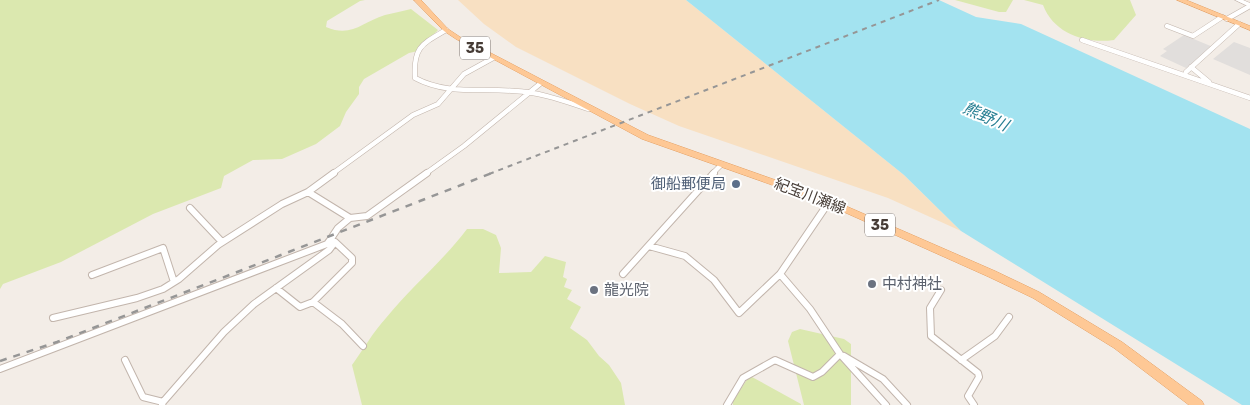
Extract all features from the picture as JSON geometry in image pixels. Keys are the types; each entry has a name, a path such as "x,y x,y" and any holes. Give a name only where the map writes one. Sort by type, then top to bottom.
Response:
{"main road":[{"name":"紀宝川瀬線","path":"417,0 446,30 493,58 645,137 829,202 1036,295 1118,345 1198,405"},
{"path":"1180,0 1250,28"}],"street":[{"path":"1238,0 1250,5"},
{"path":"1167,26 1194,36 1250,5"},
{"path":"1186,72 1239,24"},
{"path":"446,30 419,46 412,59 414,78 426,86 451,91 508,90 528,92 597,112"},
{"path":"1082,40 1250,98"},
{"path":"53,318 137,298 163,289 222,242 282,204 308,192 413,115 438,104 464,74 493,58"},
{"path":"1191,67 1212,85"},
{"path":"124,360 143,397 163,404 224,332 254,304 329,250 338,228 350,218 366,216 403,191 464,146 541,83"},
{"path":"622,274 721,165"},
{"path":"308,192 350,218"},
{"path":"648,246 685,256 714,280 739,313 780,274 829,202"},
{"path":"190,208 222,242"},
{"path":"276,288 300,307 313,302 352,263 352,258 332,241"},
{"path":"0,368 332,241"},
{"path":"92,276 163,248 174,282"},
{"path":"780,274 810,309 840,354 886,405"},
{"path":"941,290 930,308 931,336 978,373 980,377 968,396 974,405"},
{"path":"313,302 342,324 363,346"},
{"path":"961,360 992,340 1003,330 1009,317"},
{"path":"727,405 729,398 744,378 775,360 785,362 813,377 822,372 840,354"},
{"path":"840,354 883,379 907,405"}],"green space":[{"path":"0,0 365,0 360,1 327,21 326,27 343,31 350,30 385,15 411,9 438,30 418,51 409,53 364,79 359,87 359,94 346,112 340,126 316,144 282,159 253,160 224,176 221,188 153,214 61,262 3,284 0,289"},
{"path":"955,0 1013,0 1006,12 999,12"},
{"path":"1024,0 1130,0 1136,15 1114,40 1093,40 1072,35 1063,30 1048,15 1043,5"},
{"path":"467,229 483,229 496,235 501,248 499,273 531,272 545,256 566,262 563,277 567,279 564,287 572,290 567,299 581,307 570,328 587,340 599,356 609,365 621,383 625,405 362,405 352,365 381,323 448,252"},
{"path":"800,329 844,339 851,344 851,405 804,405 788,341 792,332"},
{"path":"752,377 801,405 733,405 733,401 748,378"}],"sand":[{"path":"458,0 686,0 904,175 961,231 888,198 679,126 630,104 516,47 484,24"}],"shaded area":[{"path":"1184,35 1213,47 1186,68 1160,56 1167,51 1163,49"},
{"path":"1234,42 1250,48 1250,75 1213,59"}],"water":[{"name":"熊野川","path":"686,0 939,0 976,17 1021,24 1250,129 1250,405 1242,405 961,231 904,175"}],"railway":[{"path":"489,174 939,0"},
{"path":"0,361 57,342 492,173"}],"place":[{"name":"御船郵便局","path":"736,184"},
{"name":"中村神社","path":"872,284"},
{"name":"龍光院","path":"594,290"}]}
